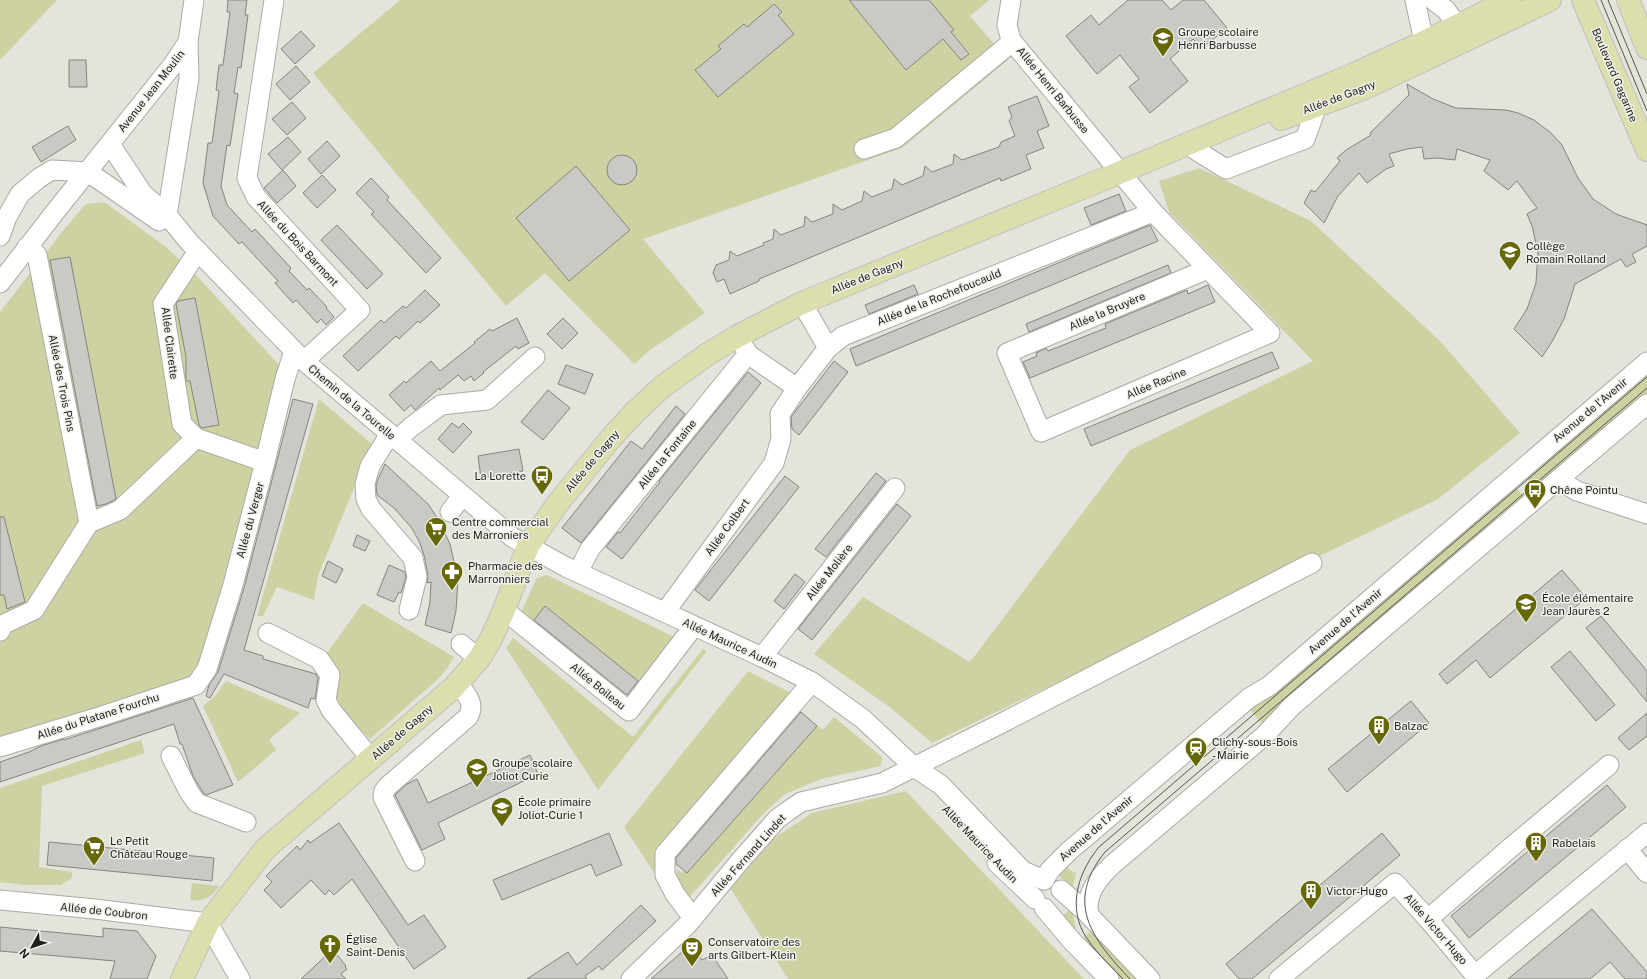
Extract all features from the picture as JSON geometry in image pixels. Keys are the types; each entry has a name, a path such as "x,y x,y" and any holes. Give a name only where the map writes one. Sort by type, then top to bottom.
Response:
{"main road":[{"name":"Allée de Gagny","path":"182,979 208,923 265,849 458,684 479,660 504,610 528,546 558,503 611,438 635,412 663,386 708,354 743,345 802,303 1352,75 1510,0"},
{"name":"Allée de Gagny","path":"1121,172 1194,149 1365,88 1550,0"},
{"name":"Boulevard Gagarine","path":"1583,0 1647,150"},
{"path":"1628,0 1647,48"}],"street":[{"name":"Avenue Jean Moulin","path":"0,284 27,247 172,66 188,42 194,0"},
{"name":"Allée du Bois Barmont","path":"274,0 247,178 256,196 360,310 299,356"},
{"name":"Allée Henri Barbusse","path":"1011,0 1007,24 1012,42 1153,212 1270,333"},
{"path":"1415,0 1424,42"},
{"path":"1433,0 1446,10 1457,25 1452,47"},
{"path":"167,215 189,78 188,42"},
{"path":"864,149 896,138 1012,42"},
{"path":"1194,149 1226,169 1305,139 1317,106"},
{"name":"Chemin de la Tourelle","path":"110,144 143,194 167,215 194,247 299,356 462,496 512,537 528,546"},
{"path":"0,236 7,217 20,194 39,178 52,170 88,172"},
{"name":"Chemin de la Tourelle","path":"88,172 194,247"},
{"name":"Allée de la Rochefoucauld","path":"781,439 780,414 797,388 828,348 843,336 1153,212"},
{"name":"Allée des Trois Pins","path":"27,247 37,255 89,523"},
{"name":"Allée Clairette","path":"194,247 163,304 182,424 196,438"},
{"name":"Allée la Bruyère","path":"1041,432 1007,353 1208,268"},
{"path":"802,303 828,348"},
{"name":"Allée Racine","path":"1041,432 1270,333"},
{"path":"743,345 797,388"},
{"name":"Allée la Fontaine","path":"578,572 590,549 743,345"},
{"name":"Allée du Verger","path":"196,685 207,669 233,585 285,379 299,356"},
{"path":"409,610 417,577 413,558 371,509 366,499 365,484 370,466 394,437 411,427 441,405 487,400 535,357"},
{"name":"Avenue de l'Avenir","path":"1044,880 1050,870 1069,851 1249,698 1269,686 1647,362"},
{"path":"1089,915 1087,907 1091,891 1107,869 1264,736 1292,706 1647,404"},
{"path":"1,621 34,610 89,523 120,510 196,438 265,462"},
{"name":"Allée Colbert","path":"665,612 774,463 781,439"},
{"path":"1561,478 1567,486 1577,491 1647,514"},
{"name":"Allée Molière","path":"762,657 895,488"},
{"path":"450,512 462,496"},
{"name":"Allée Maurice Audin","path":"528,546 578,572 762,657 812,682 863,719 914,767 941,785 1023,870 1044,880"},
{"name":"Allée Fernand Lindet","path":"631,979 693,918 777,819 801,802 882,783 1004,722 1312,563"},
{"name":"Allée Boileau","path":"504,610 629,711 694,626"},
{"path":"268,633 319,659 330,675 326,700 331,710 371,759"},
{"path":"461,644 479,660"},
{"path":"693,918 675,894 665,875 665,854 812,682"},
{"path":"415,861 383,797 384,792 388,786 468,717 471,706 470,698 458,684"},
{"name":"Allée du Platane Fourchu","path":"0,747 102,716 196,685"},
{"path":"171,756 189,792 197,803 246,822"},
{"path":"1428,919 1516,843 1609,766"},
{"name":"Allée Maurice Audin","path":"914,767 932,794 1013,879 1040,904 1072,941 1109,979"},
{"name":"Allée Victor Hugo","path":"1279,979 1395,883 1476,975 1647,833"},
{"path":"1627,849 1647,873"},
{"path":"1064,896 1057,905 1053,907 1040,904 1034,895 1036,886 1044,880 1055,882 1059,885 1064,896 1089,915 1150,979"},
{"path":"1064,896 1080,896 1091,891"},
{"name":"Allée de Coubron","path":"0,900 95,909 208,923"},
{"path":"208,923 240,979"}],"green space":[{"path":"0,0 57,0 0,60"},
{"path":"400,0 989,0 970,16 1008,60 902,148 643,239 705,313 650,350 634,364 545,273 506,306 313,73"},
{"path":"1199,168 1311,221 1440,341 1520,433 1438,499 932,743 891,708 814,654 863,597 970,662 1130,450 1313,361 1169,212 1159,181"},
{"path":"104,202 166,247 196,275 281,367 203,655 189,680 0,737 0,312 66,227 86,204"},
{"path":"1647,367 1647,396 1537,491 1523,474"},
{"path":"319,399 372,444 318,576 314,600 277,587 263,616 257,616"},
{"path":"1512,483 1527,500 1265,727 1248,707"},
{"path":"547,575 676,638 641,683 545,607 532,622 521,612 537,578"},
{"path":"363,603 454,657 438,679 370,739 333,701 325,656"},
{"path":"513,638 633,737 703,649 707,651 598,790 506,648"},
{"path":"748,671 795,695 659,851 655,874 624,827"},
{"path":"226,681 300,713 269,740 276,750 238,782 203,706 215,696"},
{"path":"834,717 882,757 881,766 821,779 785,794 763,814 688,899 676,882 677,869 682,873 684,871 687,873 817,726 823,730"},
{"path":"141,740 145,753 42,786 39,867 72,872 72,878 61,885 25,885 0,882 0,788"},
{"path":"906,791 1084,979 788,979 730,888 768,842 812,813"},
{"path":"1065,865 1076,873 1072,890 1057,873"},
{"path":"192,883 219,886 207,898 190,900"},
{"path":"1072,908 1076,931 1073,934 1062,916"},
{"path":"1094,928 1141,979 1116,979 1080,941"}],"building":[{"path":"228,0 247,0 245,15 248,15 241,68 238,67 234,93 238,94 230,146 227,145 221,186 227,205 252,232 255,229 291,268 289,271 307,290 309,288 327,307 326,308 334,317 326,325 321,319 317,323 296,300 293,303 275,283 278,281 242,242 239,244 213,216 203,183 208,143 212,143 219,91 216,90 219,65 223,65 230,12 227,12"},
{"path":"849,0 929,0 954,30 951,32 969,54 961,60 943,39 906,70"},
{"path":"1128,0 1162,0 1171,10 1183,0 1204,0 1227,28 1201,49 1193,39 1170,59 1188,81 1150,113 1129,87 1139,79 1120,55 1097,74 1066,36 1091,15 1099,25"},
{"path":"774,4 782,12 778,15 794,34 718,97 695,70 721,49 718,46 744,24 747,27"},
{"path":"301,31 315,46 295,64 281,49"},
{"path":"69,60 86,60 87,87 69,87"},
{"path":"296,66 310,82 290,100 276,84"},
{"path":"1407,84 1433,99 1456,108 1506,110 1518,113 1534,120 1551,133 1562,145 1578,178 1593,199 1616,214 1647,225 1647,246 1632,254 1636,262 1626,267 1621,259 1575,284 1564,319 1542,357 1514,329 1527,309 1536,283 1538,252 1532,226 1527,214 1537,208 1517,181 1508,190 1484,171 1490,160 1457,149 1455,160 1437,158 1424,159 1422,147 1407,149 1389,154 1394,166 1386,169 1367,183 1359,173 1338,196 1324,223 1304,203 1311,190 1315,192 1340,161 1337,158 1346,150 1371,135 1370,133 1409,95"},
{"path":"1037,96 1049,126 1037,131 1044,148 1026,155 1031,169 1001,181 1000,178 759,279 759,281 730,294 724,279 717,282 713,273 716,265 729,260 730,251 737,256 764,245 763,243 773,239 774,229 781,235 804,226 805,216 812,222 833,214 833,204 842,210 862,201 864,191 872,197 892,189 894,179 902,185 923,176 925,166 932,172 953,164 954,154 962,160 999,147 1001,142 1015,136 1009,121 1012,117 1008,107"},
{"path":"292,102 306,118 287,135 272,119"},
{"path":"68,126 76,140 41,162 32,147"},
{"path":"288,137 301,152 282,170 268,154"},
{"path":"327,141 340,156 321,174 308,159"},
{"path":"622,155 633,159 637,170 633,181 622,185 611,181 607,170 611,159"},
{"path":"576,166 630,230 569,281 516,218"},
{"path":"283,170 296,186 277,203 264,188"},
{"path":"322,175 336,190 317,208 303,193"},
{"path":"371,178 389,197 387,200 441,258 426,273 371,214 374,212 356,193"},
{"path":"1119,194 1126,211 1091,225 1084,208"},
{"path":"337,225 383,274 367,289 321,240"},
{"path":"1150,225 1158,241 856,366 850,349"},
{"path":"70,257 116,499 106,504 97,506 50,260"},
{"path":"1168,265 1171,273 1029,332 1026,324"},
{"path":"914,285 918,294 869,314 865,305"},
{"path":"1208,285 1215,302 1030,378 1023,362 1037,356 1036,353 1046,348 1048,351 1106,328 1105,324 1187,290 1188,294"},
{"path":"425,290 440,305 420,323 418,321 399,339 396,336 358,371 343,356 381,320 384,323 403,306 406,308"},
{"path":"195,298 219,425 202,428 199,425 190,381 186,381 186,357 176,304 178,301"},
{"path":"517,318 529,343 518,349 516,346 474,381 471,376 464,381 458,375 440,390 439,388 415,410 411,405 404,411 389,395 404,381 406,383 431,361 440,371 490,329 492,331"},
{"path":"563,318 578,333 562,349 547,334"},
{"path":"1272,352 1279,368 1091,446 1084,429"},
{"path":"834,361 848,372 799,435 792,429 791,417"},
{"path":"566,365 593,374 585,394 558,384"},
{"path":"748,372 761,383 622,559 606,547 618,532 620,533 660,482 659,481"},
{"path":"548,390 570,408 543,440 521,422"},
{"path":"293,399 313,404 244,650 263,656 263,659 316,674 318,678 315,699 311,698 308,708 224,674 210,698 206,696 209,685 218,672 244,588"},
{"path":"676,406 685,414 581,543 562,528 631,441 642,449"},
{"path":"452,423 459,428 463,423 472,432 453,453 438,439"},
{"path":"519,449 523,471 481,478 478,456"},
{"name":"Centre commercial des Marroniers","path":"385,464 428,504 438,519 450,544 458,580 456,611 451,633 425,625 430,602 431,582 427,583 428,575 424,555 419,541 411,527 394,508 377,495 376,485"},
{"path":"876,473 886,481 826,557 815,549"},
{"path":"785,476 799,487 709,601 695,590"},
{"path":"897,504 911,516 812,640 798,629"},
{"path":"0,517 4,517 25,602 7,609 4,595 0,595"},
{"path":"357,535 370,541 365,551 353,546"},
{"path":"328,561 343,569 336,583 322,576"},
{"path":"389,565 405,572 406,577 401,593 399,592 394,602 377,595"},
{"name":"École élémentaire Jean Jaurès 2","path":"1562,570 1586,598 1490,678 1476,660 1447,684 1439,674"},
{"path":"795,574 805,582 784,609 774,601"},
{"path":"545,606 638,681 627,695 534,620"},
{"path":"1601,616 1647,671 1647,702 1586,628"},
{"path":"1570,651 1615,705 1596,721 1551,667"},
{"path":"193,698 233,785 206,795 204,794 193,776 182,744 180,744 174,724 0,782 0,762 29,752 41,746 64,740"},
{"name":"Balzac","path":"1411,701 1429,723 1347,792 1328,769"},
{"path":"801,712 817,726 687,873 676,864 676,858"},
{"path":"1647,713 1647,736 1629,750 1618,738"},
{"path":"530,755 538,774 438,823 445,839 422,850 395,795 407,784 417,779 428,803"},
{"name":"Rabelais","path":"1607,785 1626,807 1469,938 1451,916"},
{"path":"339,823 408,925 424,915 446,947 414,969 352,879 334,895 329,890 325,895 311,880 281,908 264,890 272,882 266,876 297,846 300,850 308,840 310,843"},
{"path":"609,833 622,865 596,876 591,864 502,900 493,880"},
{"name":"Victor-Hugo","path":"1382,833 1400,855 1252,979 1239,979 1226,964"},
{"path":"49,842 214,858 212,881 47,865"},
{"path":"641,905 656,921 602,970 599,966 585,976 587,979 527,979 568,952 577,965"},
{"path":"1592,909 1647,972 1647,979 1625,979 1610,962 1590,979 1508,979"},
{"path":"0,927 103,937 103,928 137,931 156,956 147,979 110,979 115,961 0,951"},
{"name":"Conservatoire des arts Gilbert-Klein","path":"690,945 702,960 712,955 728,979 651,979"},
{"name":"Église Saint-Denis","path":"331,951 332,953 334,951 346,966 345,967 347,969 341,974 346,979 301,979"}],"tram line":[{"path":"1601,0 1647,111"},
{"path":"1608,0 1647,94"},
{"path":"1123,979 1087,939 1083,932 1076,909 1076,898 1082,876 1086,866 1099,847 1647,377"},
{"path":"1130,979 1104,949 1088,920 1085,904 1086,888 1093,870 1105,852 1647,388"}],"place":[{"name":"Groupe scolaire Henri Barbusse","path":"1163,58"},
{"name":"Collège Romain Rolland","path":"1510,272"},
{"name":"La Lorette","path":"542,496"},
{"name":"Chêne Pointu","path":"1535,510"},
{"name":"Centre commercial des Marroniers","path":"436,548"},
{"name":"Pharmacie des Marronniers","path":"452,592"},
{"name":"École élémentaire Jean Jaurès 2","path":"1526,624"},
{"name":"Balzac","path":"1379,746"},
{"name":"Clichy-sous-Bois - Mairie","path":"1196,768"},
{"name":"Groupe scolaire Joliot Curie","path":"477,788"},
{"name":"École primaire Joliot-Curie 1","path":"502,828"},
{"name":"Rabelais","path":"1536,862"},
{"name":"Le Petit Château Rouge","path":"94,866"},
{"name":"Victor-Hugo","path":"1311,910"},
{"name":"Église Saint-Denis","path":"330,964"},
{"name":"Conservatoire des arts Gilbert-Klein","path":"692,968"}]}
